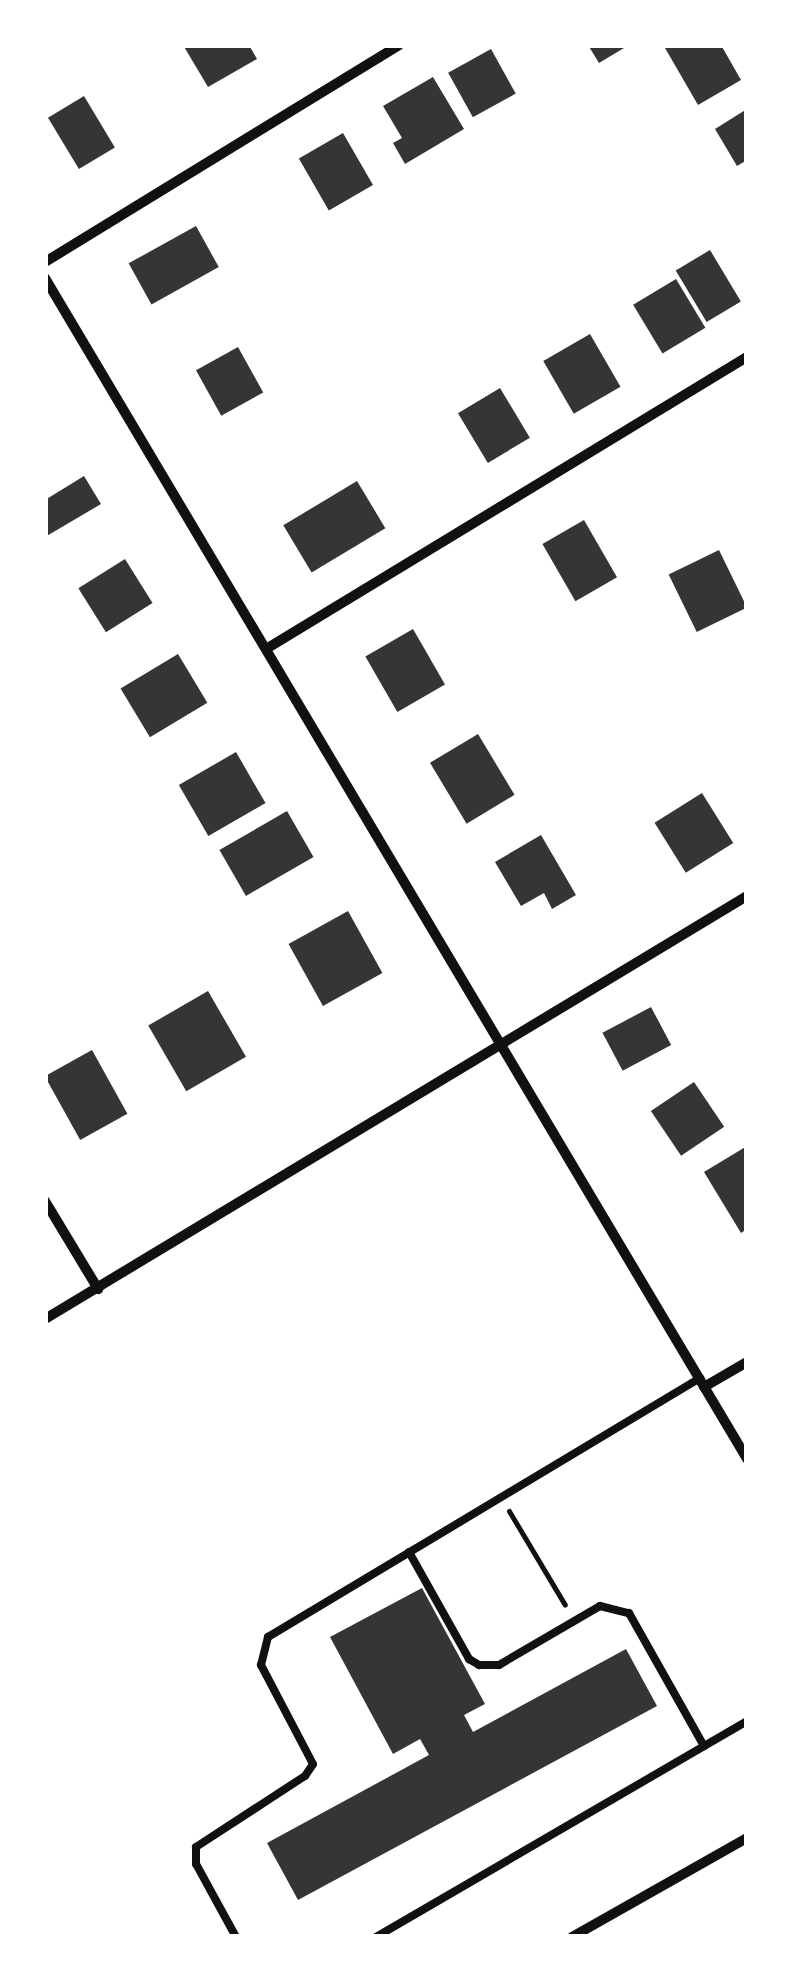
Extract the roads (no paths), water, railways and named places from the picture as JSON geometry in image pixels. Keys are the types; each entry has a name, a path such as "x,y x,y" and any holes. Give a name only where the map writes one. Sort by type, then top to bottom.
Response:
{"street":[{"path":"45,262 399,45"},
{"path":"45,278 747,1460"},
{"path":"266,650 747,357"},
{"path":"45,1319 747,896"},
{"path":"45,1201 98,1289"},
{"path":"702,1383 747,1362"},
{"path":"572,1937 747,1838"}],"lane":[{"path":"236,1937 196,1864 196,1847 305,1776 313,1764 261,1665 260,1649 268,1637 702,1383"},
{"path":"410,1552 468,1659 479,1665 499,1666 600,1606 629,1614 704,1746"},
{"path":"376,1937 747,1721"}]}
